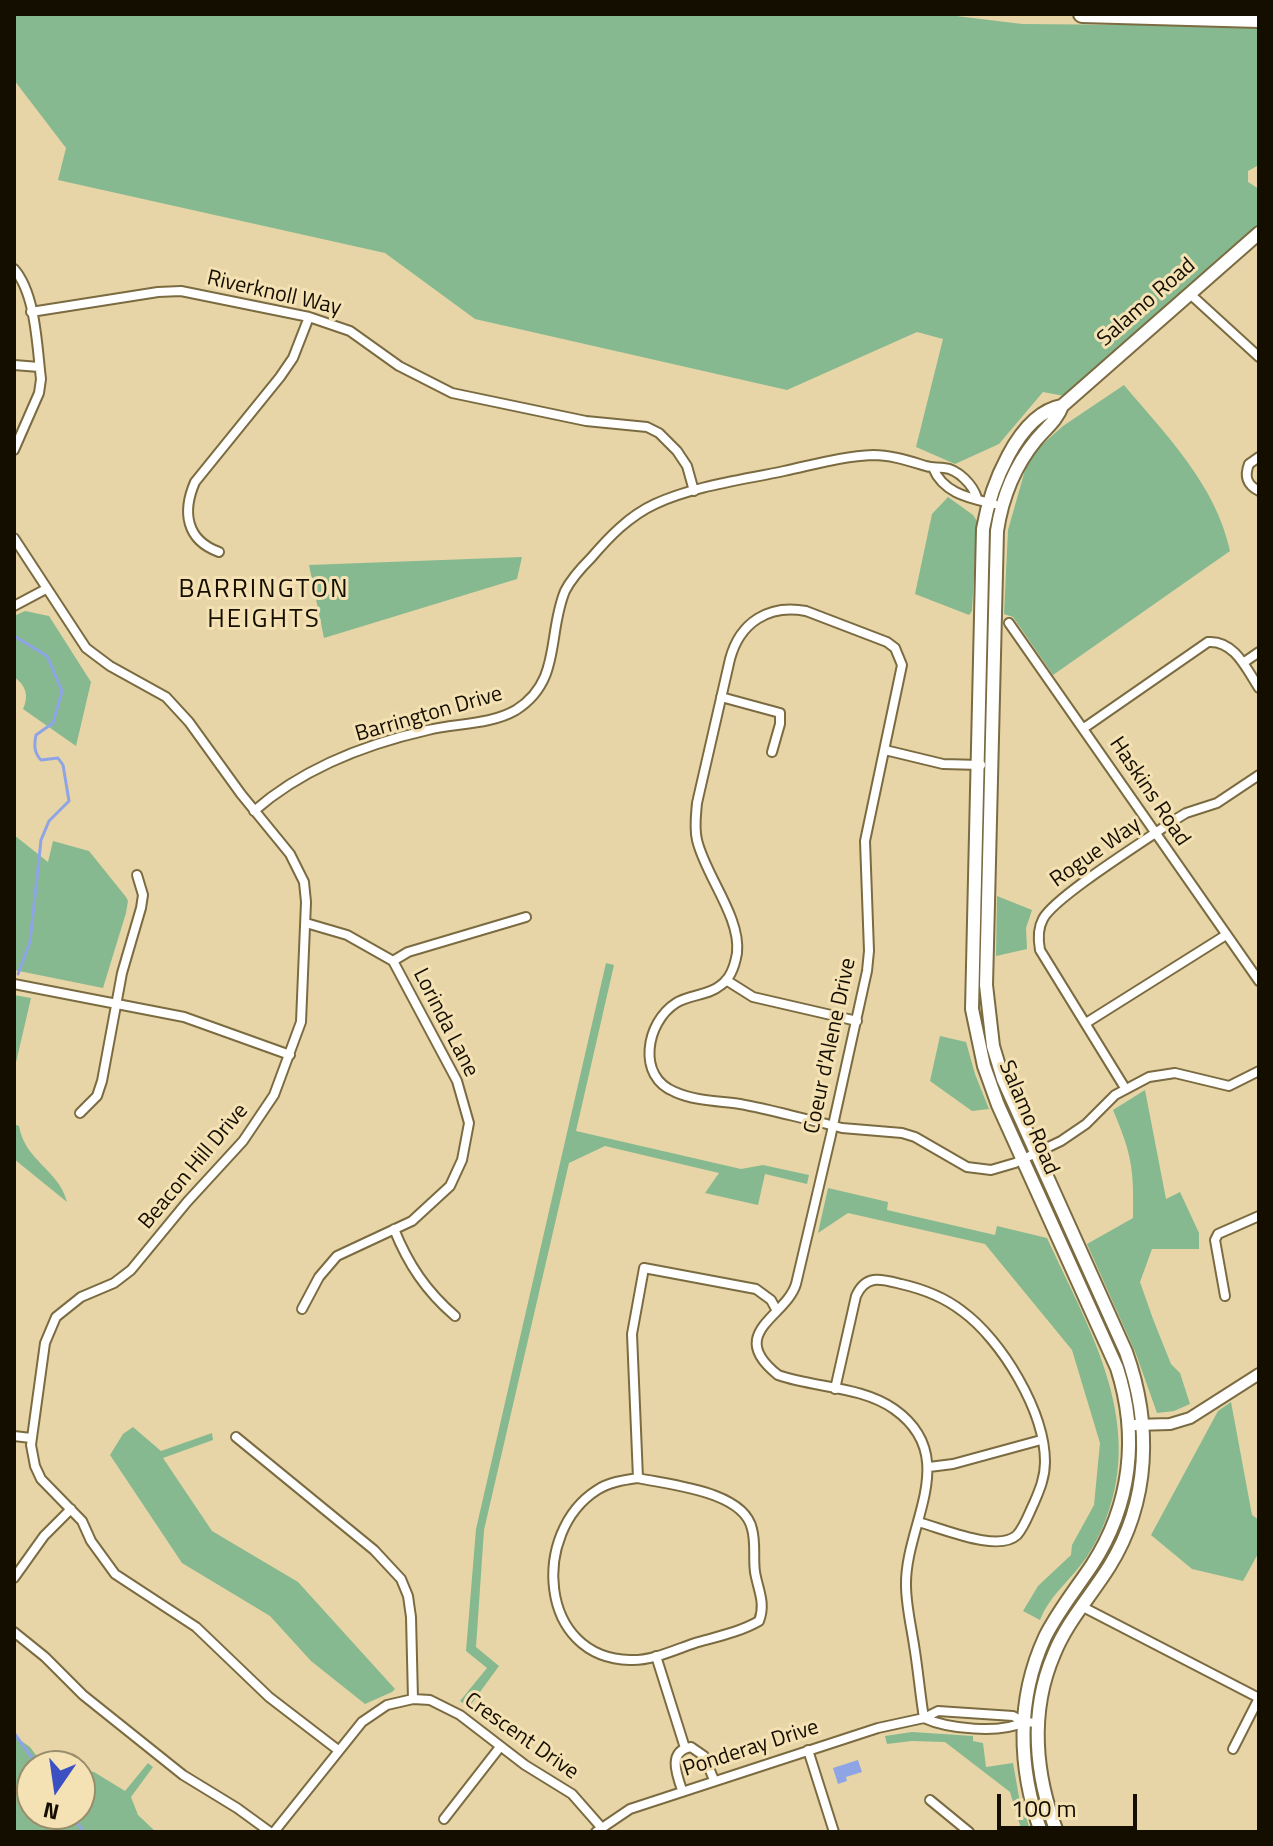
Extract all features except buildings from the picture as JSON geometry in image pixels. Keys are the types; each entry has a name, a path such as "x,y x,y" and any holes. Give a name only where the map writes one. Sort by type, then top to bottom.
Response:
{"highway":[{"path":"1082,14 1259,19"}],"main road":[{"name":"Salamo Road","path":"1041,1832 1023,1758 1030,1679 1043,1641 1068,1597 1101,1550 1118,1512 1128,1470 1130,1425 1122,1384 1111,1352 986,1073 972,1009 995,551 1001,506 1019,465 1037,438 1058,417 1062,406 1259,233"},
{"name":"Salamo Road","path":"1057,1832 1040,1775 1038,1723 1042,1693 1053,1656 1081,1606 1109,1567 1133,1514 1142,1478 1144,1425 1126,1352 999,1068 986,985 982,501 1022,435 1050,408 1062,406"}],"street":[{"path":"14,269 24,283 39,367 39,393 14,450"},
{"name":"Riverknoll Way","path":"31,312 162,291 181,291 309,317 350,331 399,366 452,393 588,421 647,427 659,433 677,451 687,466 694,491"},
{"path":"1189,293 1259,357"},
{"path":"219,552 200,542 193,534 188,513 191,492 195,482 293,358 309,317"},
{"path":"14,365 39,367"},
{"name":"Barrington Drive","path":"254,811 297,779 376,745 429,729 490,720 518,708 536,692 547,674 564,593 575,576 608,539 656,503 694,491 858,456 876,455 946,468 974,487 982,501"},
{"path":"1259,457 1249,464 1246,476 1248,483 1259,491"},
{"path":"933,468 937,479 964,498 1001,506"},
{"name":"Beacon Hill Drive","path":"14,538 86,648 110,666 171,701 203,739 254,811 290,854 301,873 306,891 302,1013 290,1055 272,1098 252,1130 131,1270 114,1283 77,1299 56,1317 45,1343 31,1438 32,1451 40,1478 82,1521 91,1541 115,1574 196,1627 269,1697 338,1750"},
{"path":"14,606 46,589"},
{"name":"Coeur d'Alene Drive","path":"726,980 734,966 737,940 699,848 695,824 697,803 733,647 746,627 760,616 774,610 806,611 887,642 898,653 902,675 865,841 869,951 865,985 794,1294 759,1331 758,1345 764,1363 778,1375 870,1397 897,1411 915,1431 929,1467"},
{"name":"Haskins Road","path":"1009,623 1259,981"},
{"path":"1084,728 1208,642 1225,643 1259,688"},
{"path":"1243,663 1259,652"},
{"path":"721,697 780,713 772,752"},
{"path":"885,750 943,764 984,765"},
{"name":"Rogue Way","path":"1125,1088 1040,950 1039,935 1043,919 1059,901 1186,813 1217,803 1259,775"},
{"path":"80,1113 97,1096 102,1079 116,1004 141,908 143,895 137,875"},
{"path":"393,961 408,952 526,917"},
{"name":"Lorinda Lane","path":"302,1309 327,1265 352,1247 412,1221 450,1186 462,1160 469,1123 457,1081 393,961 347,935 306,923"},
{"path":"1086,1023 1226,935"},
{"path":"857,1021 753,997 726,980 713,990 676,1003 658,1021 649,1059 658,1080 672,1092 833,1126 902,1133 915,1137 967,1167 980,1169 1001,1169 1077,1131 1125,1088 1149,1077 1175,1073 1229,1086 1259,1071"},
{"path":"14,984 196,1020 290,1055"},
{"path":"1225,1296 1215,1240 1218,1234 1259,1216"},
{"path":"394,1229 415,1273 455,1316"},
{"path":"638,1478 632,1334 644,1268 756,1289 771,1300 777,1311"},
{"path":"835,1389 854,1303 863,1283 875,1278 915,1287 965,1313 995,1344 1021,1381 1030,1401 1045,1464 1041,1487 1023,1525 1013,1537 996,1543 918,1522"},
{"path":"1130,1425 1170,1424 1190,1418 1259,1374"},
{"path":"14,1436 31,1438"},
{"path":"14,1632 45,1657 83,1695 183,1775 272,1832 338,1750 373,1713 393,1703 413,1699 411,1617 408,1596 401,1579 374,1550 236,1437"},
{"path":"924,1718 906,1590 907,1559 928,1485 929,1467 953,1464 1041,1440"},
{"path":"638,1478 725,1498 743,1511 753,1530 755,1571 763,1605 759,1621 752,1625 656,1656 643,1660 620,1659 587,1647 562,1619 554,1597 555,1566 569,1517 598,1489 638,1478"},
{"path":"14,1578 44,1536 71,1509"},
{"path":"1081,1606 1259,1698 1233,1749"},
{"path":"656,1656 685,1748"},
{"name":"Crescent Drive","path":"413,1699 430,1700 451,1709 500,1747 572,1794 598,1829"},
{"name":"Ponderay Drive","path":"598,1829 630,1809 682,1790 880,1727 924,1718 938,1711 1013,1716 1024,1722 1038,1723"},
{"name":"Ponderay Drive","path":"924,1718 939,1725 986,1728 1013,1727 1024,1722"},
{"path":"444,1819 500,1747"},
{"path":"682,1790 675,1759 679,1751 685,1748 691,1747 704,1756 714,1780"},
{"path":"808,1750 834,1832"},
{"path":"930,1800 969,1832"}],"green space":[{"path":"14,14 940,14 1022,24 1259,26 1259,165 1248,171 1248,182 1259,189 1259,224 1064,396 1043,392 999,444 955,464 916,447 943,339 917,332 787,390 475,319 385,253 58,180 66,148 14,80"},
{"path":"1124,385 1188,462 1213,504 1230,551 1053,675 1013,617 1004,614 1008,530 1029,456 1063,426"},
{"path":"948,497 977,521 972,611 969,615 915,594 932,514"},
{"path":"522,557 517,579 324,638 309,565"},
{"path":"25,611 49,616 91,682 76,746 23,709 25,691 14,677 14,616"},
{"path":"14,835 48,862 53,841 89,851 126,897 126,913 103,988 14,970"},
{"path":"997,896 1032,910 1026,928 1027,949 996,956"},
{"path":"606,963 614,965 576,1131 741,1169 763,1165 809,1175 807,1184 765,1174 758,1205 705,1193 719,1173 605,1146 569,1163 484,1530 476,1647 499,1666 469,1707 460,1701 487,1668 466,1651 476,1529"},
{"path":"14,995 31,998 14,1071"},
{"path":"940,1036 966,1042 989,1109 972,1111 930,1081"},
{"path":"1145,1090 1166,1199 1180,1192 1199,1233 1199,1249 1152,1249 1140,1282 1171,1364 1180,1373 1190,1404 1174,1411 1157,1413 1136,1354 1087,1244 1133,1218 1130,1162 1113,1110"},
{"path":"14,1124 19,1126 28,1148 57,1182 67,1202 14,1159"},
{"path":"828,1188 888,1202 887,1210 995,1235 997,1226 1047,1238 1080,1308 1108,1379 1119,1452 1115,1490 1095,1544 1040,1620 1023,1611 1038,1586 1071,1555 1072,1545 1094,1505 1100,1443 1072,1350 985,1244 848,1213 818,1233"},
{"path":"1231,1402 1252,1515 1259,1520 1259,1552 1243,1581 1192,1569 1151,1535 1218,1411"},
{"path":"133,1427 161,1451 212,1433 213,1440 163,1458 212,1531 298,1582 395,1689 392,1692 365,1704 311,1661 270,1616 182,1563 110,1455 123,1434"},
{"path":"912,1732 973,1736 973,1741 983,1743 986,1767 1013,1763 1019,1797 1031,1832 1022,1832 1010,1792 945,1742 887,1744 885,1736"},
{"path":"14,1736 32,1750 16,1750 16,1830 96,1830 96,1773 125,1791 148,1763 153,1767 131,1797 138,1815 156,1832 14,1832"}],"water":[{"path":"858,1760 862,1772 846,1777 847,1781 838,1784 833,1768"}],"waterway":[{"path":"14,636 47,656 62,691 53,723 36,735 35,745 41,760 58,758 63,765 69,801 49,821 41,840 30,942 18,974"},
{"path":"14,1733 26,1750"}],"district":[{"name":"BARRINGTON HEIGHTS","path":"264,606"}]}
